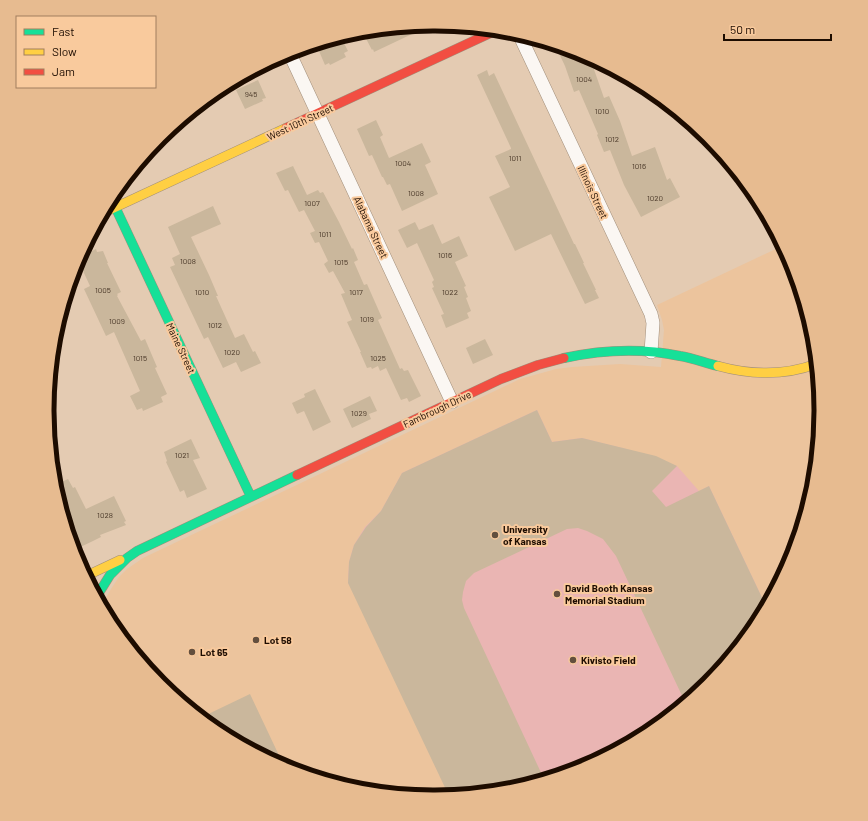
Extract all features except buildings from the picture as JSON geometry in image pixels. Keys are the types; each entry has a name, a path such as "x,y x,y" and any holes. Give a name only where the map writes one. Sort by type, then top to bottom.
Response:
{"street":[{"name":"West 10th Street","path":"112,209 487,35"},
{"name":"Illinois Street","path":"523,42 650,314 653,323 651,352"},
{"name":"Alabama Street","path":"292,59 452,402"},
{"name":"Maine Street","path":"116,208 251,497"},
{"name":"Fambrough Drive","path":"100,591 110,575 137,551 523,370 558,359 583,354 626,351 684,356 736,371 763,373 797,370 811,366"},
{"path":"92,573 137,551"}],"shaded area":[{"name":"University of Kansas","path":"777,248 785,265 801,312 813,386 813,435 801,509 785,556 763,600 735,642 702,679 683,697 535,776 484,787 434,790 409,789 360,783 312,770 289,761 266,751 223,726 184,696 149,661 133,642 105,600 119,577 127,569 143,558 520,379 556,369 572,367 620,364 661,367 664,330 657,305"},
{"name":"David Booth Kansas Memorial Stadium","path":"537,410 552,442 582,438 626,449 677,466 699,491 709,486 763,600 735,642 719,661 684,696 665,712 624,739 602,751 556,770 504,784 348,583 349,562 354,545 365,527 381,511 402,473"}],"traffic: fast":[{"path":"115,206 251,497"},
{"path":"564,358 592,353 636,351 666,353 718,366"},
{"path":"100,591 110,575 127,558 137,551 297,475"}],"traffic: slow":[{"path":"113,208 286,128"},
{"path":"718,366 743,371 767,373 792,371 811,366"},
{"path":"92,573 120,560"}],"traffic: jam":[{"path":"286,128 487,35"},
{"path":"297,475 501,379 538,365 564,358"}],"place":[{"name":"University of Kansas","path":"495,535"},
{"name":"David Booth Kansas Memorial Stadium","path":"557,594"},
{"name":"Lot 58","path":"256,640"},
{"name":"Lot 65","path":"192,652"},
{"name":"Kivisto Field","path":"573,660"}]}
